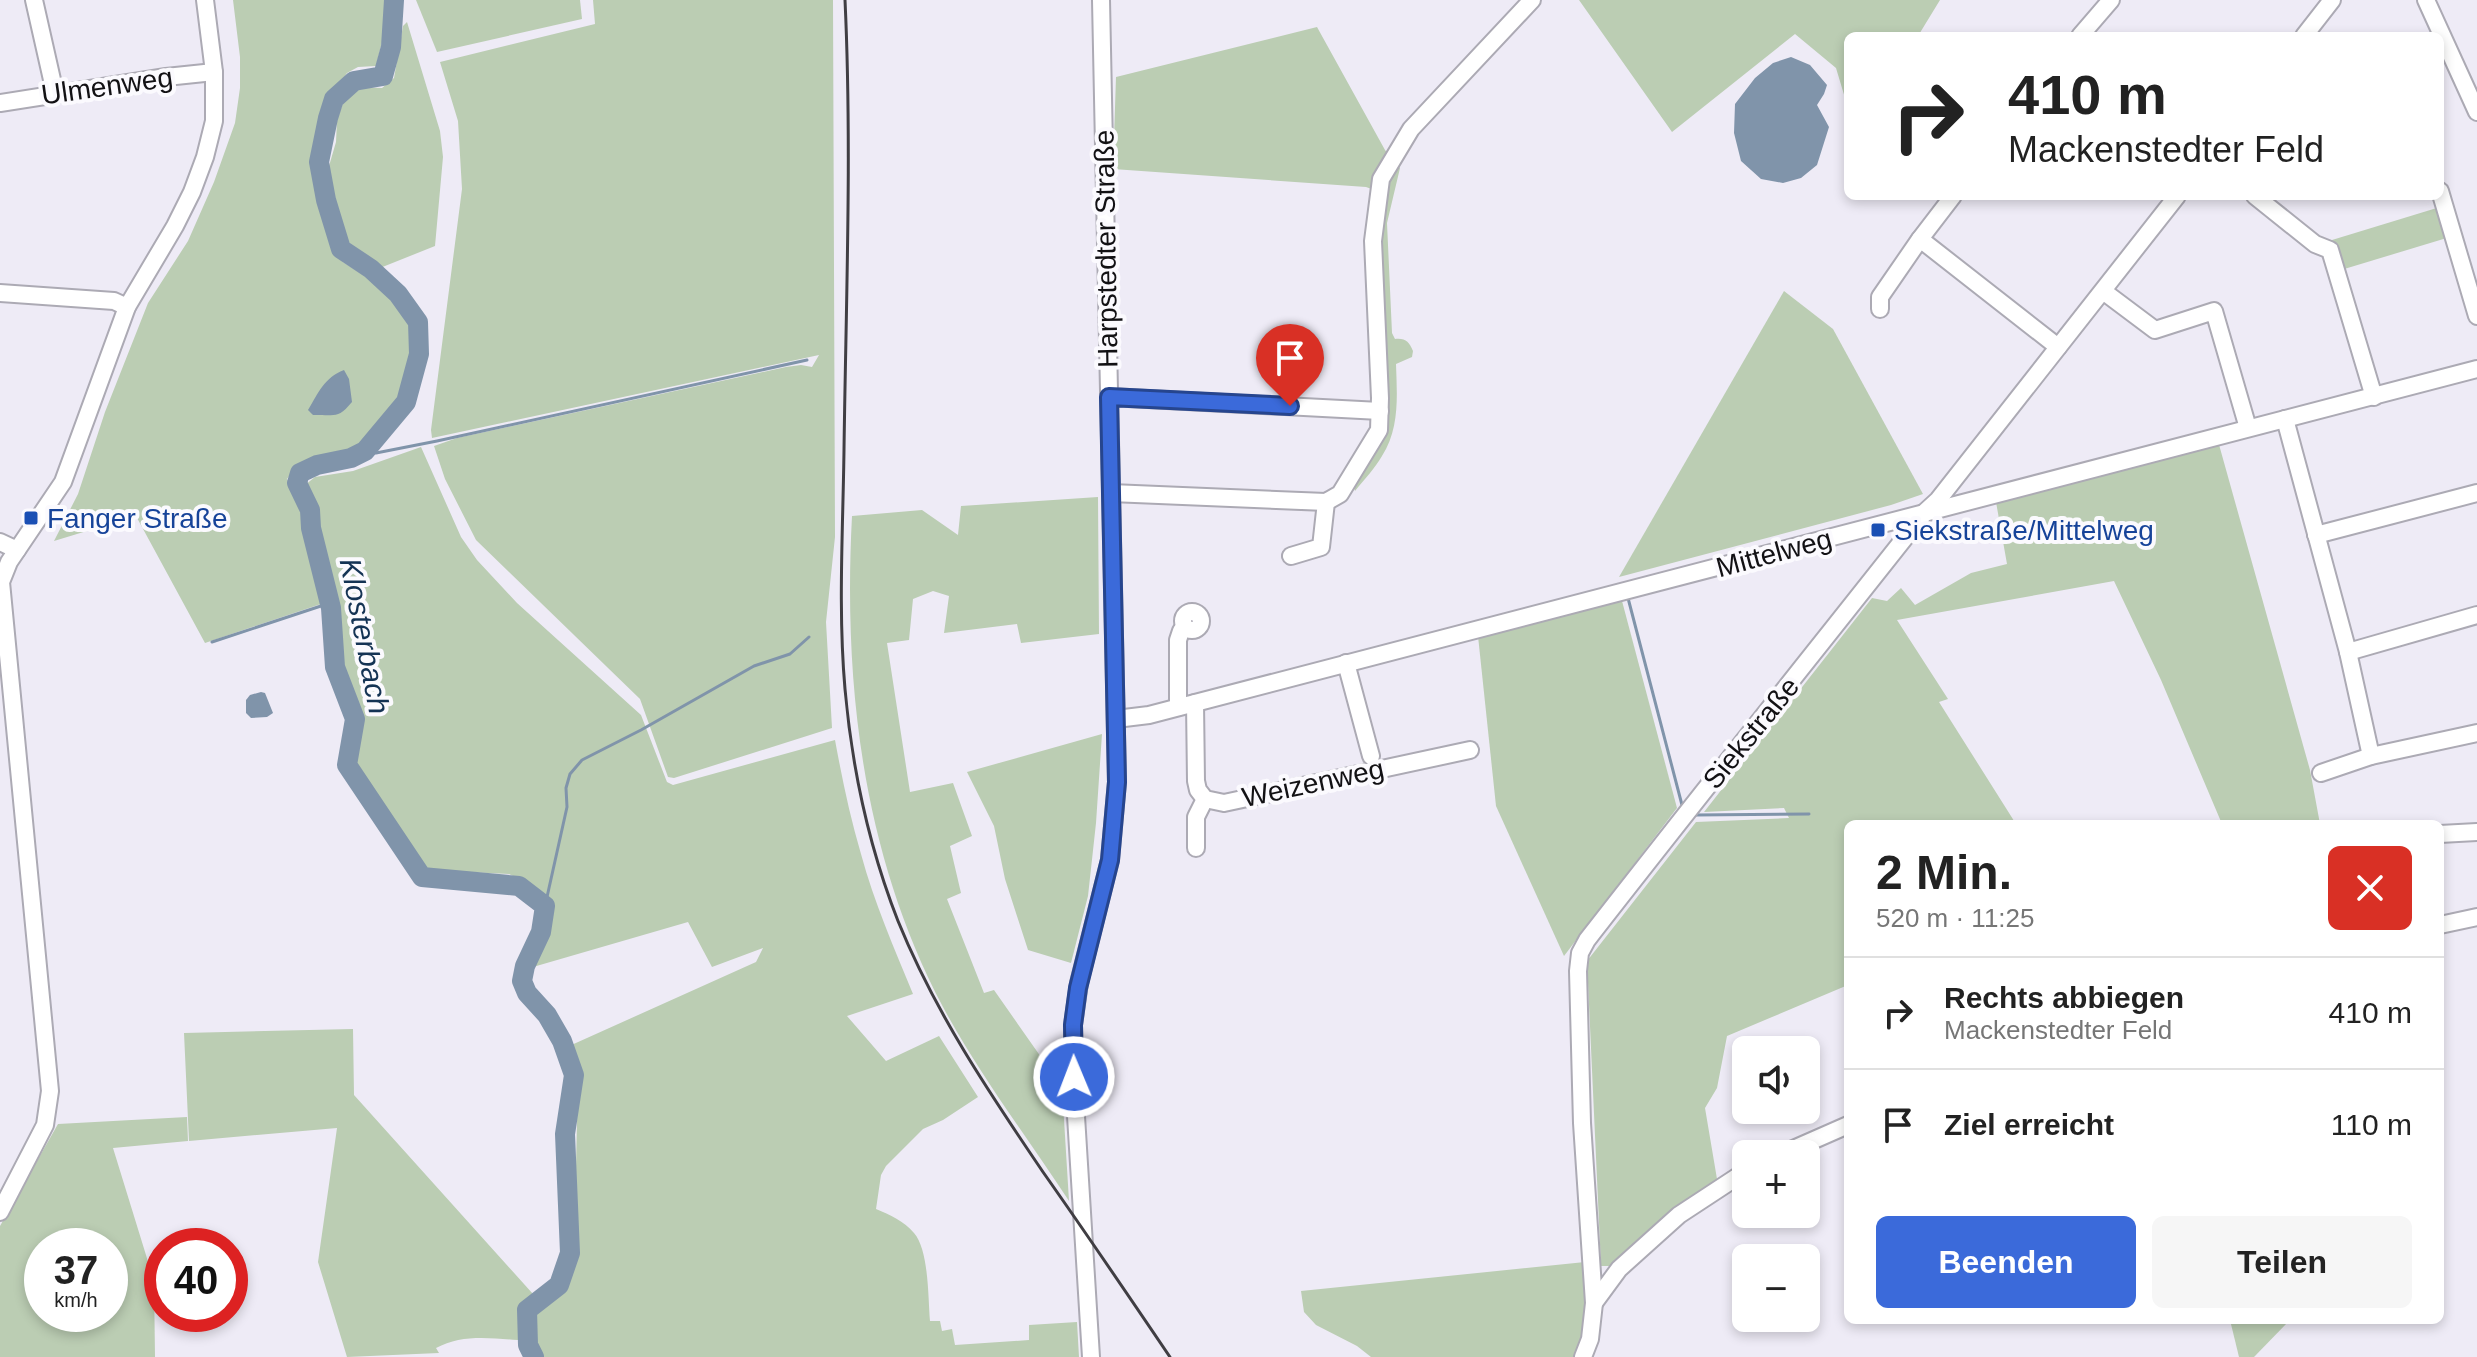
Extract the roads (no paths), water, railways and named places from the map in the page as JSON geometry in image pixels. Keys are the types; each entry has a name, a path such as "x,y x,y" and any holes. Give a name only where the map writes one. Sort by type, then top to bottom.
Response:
{"street":[{"path":"34,0 55,93"},
{"path":"0,1212 45,1125 50,1091 1,582 9,557 63,482 127,307 175,226 196,180 214,121 214,72 205,0"},
{"name":"Harpstedter Straße","path":"1091,1357 1073,1025 1083,963 1110,860 1117,782 1101,0"},
{"path":"1111,493 1326,502 1340,494 1379,430 1373,241 1381,179 1411,129 1532,0"},
{"path":"2083,32 2111,0"},
{"path":"2307,32 2332,0"},
{"path":"2426,0 2441,32"},
{"path":"2444,40 2477,112"},
{"name":"Ulmenweg","path":"0,103 214,72"},
{"path":"1880,309 1880,297 1950,200"},
{"name":"Siekstraße","path":"1583,1357 1590,1339 1594,1303 1582,1123 1580,953 1677,823 1926,511 1938,500 2174,200"},
{"path":"2260,200 2315,244 2330,250 2374,397"},
{"path":"2443,200 2477,316"},
{"path":"1920,239 2058,347"},
{"path":"2103,291 2155,330 2214,311 2248,428"},
{"path":"0,293 114,301 127,307"},
{"name":"Mittelweg","path":"1116,719 1186,705 2477,369"},
{"path":"1109,397 1380,411"},
{"path":"2285,419 2348,652 2371,756"},
{"path":"2316,535 2477,493"},
{"path":"1291,556 1321,547 1326,502"},
{"path":"0,542 9,557"},
{"path":"2348,652 2477,615"},
{"name":"Weizenweg","path":"1185,627 1178,640 1196,781 1205,799 1224,803 1470,750"},
{"path":"1346,663 1371,756"},
{"path":"2321,773 2371,756 2477,733"},
{"path":"1196,848 1196,817 1205,799"},
{"path":"2444,833 2477,832"},
{"path":"2444,924 2477,917"},
{"path":"1814,1140 1844,1127"},
{"path":"1594,1303 1619,1269 1670,1223 1732,1179"}],"water":[{"path":"1791,57 1810,65 1827,85 1817,105 1829,127 1817,165 1801,178 1783,183 1761,179 1741,161 1734,133 1735,104 1755,78 1773,63"},
{"path":"344,370 349,379 352,402 339,414 313,415 308,410 319,392 331,377"},
{"path":"265,693 273,713 267,717 251,718 246,713 246,700 250,695"}],"waterway":[{"name":"Klosterbach","path":"394,0 391,47 383,76 354,81 334,99 319,162 326,200 341,249 371,269 398,294 418,322 419,354 406,402 365,451 351,458 317,465 300,473 297,483 310,510 311,528 331,608 335,667 355,719 347,765 422,877 519,886 545,906 541,932 525,966 522,981 527,993 547,1015 562,1041 574,1075 565,1134 570,1253 559,1285 527,1310 528,1345 534,1357"},
{"path":"365,451 376,453 437,441 807,360"},
{"path":"1628,598 1682,805"},
{"path":"212,642 330,603"},
{"path":"545,906 567,807 566,788 570,774 582,760 754,666 790,654 809,637"},
{"path":"1695,815 1809,814"}],"railway":[{"path":"845,0 848,169 842,629 848,719 863,807 878,865 898,921 946,1019 1002,1111 1170,1357"}],"place":[{"name":"Fanger Straße","path":"31,518"},
{"name":"Siekstraße/Mittelweg","path":"1878,530"}]}
